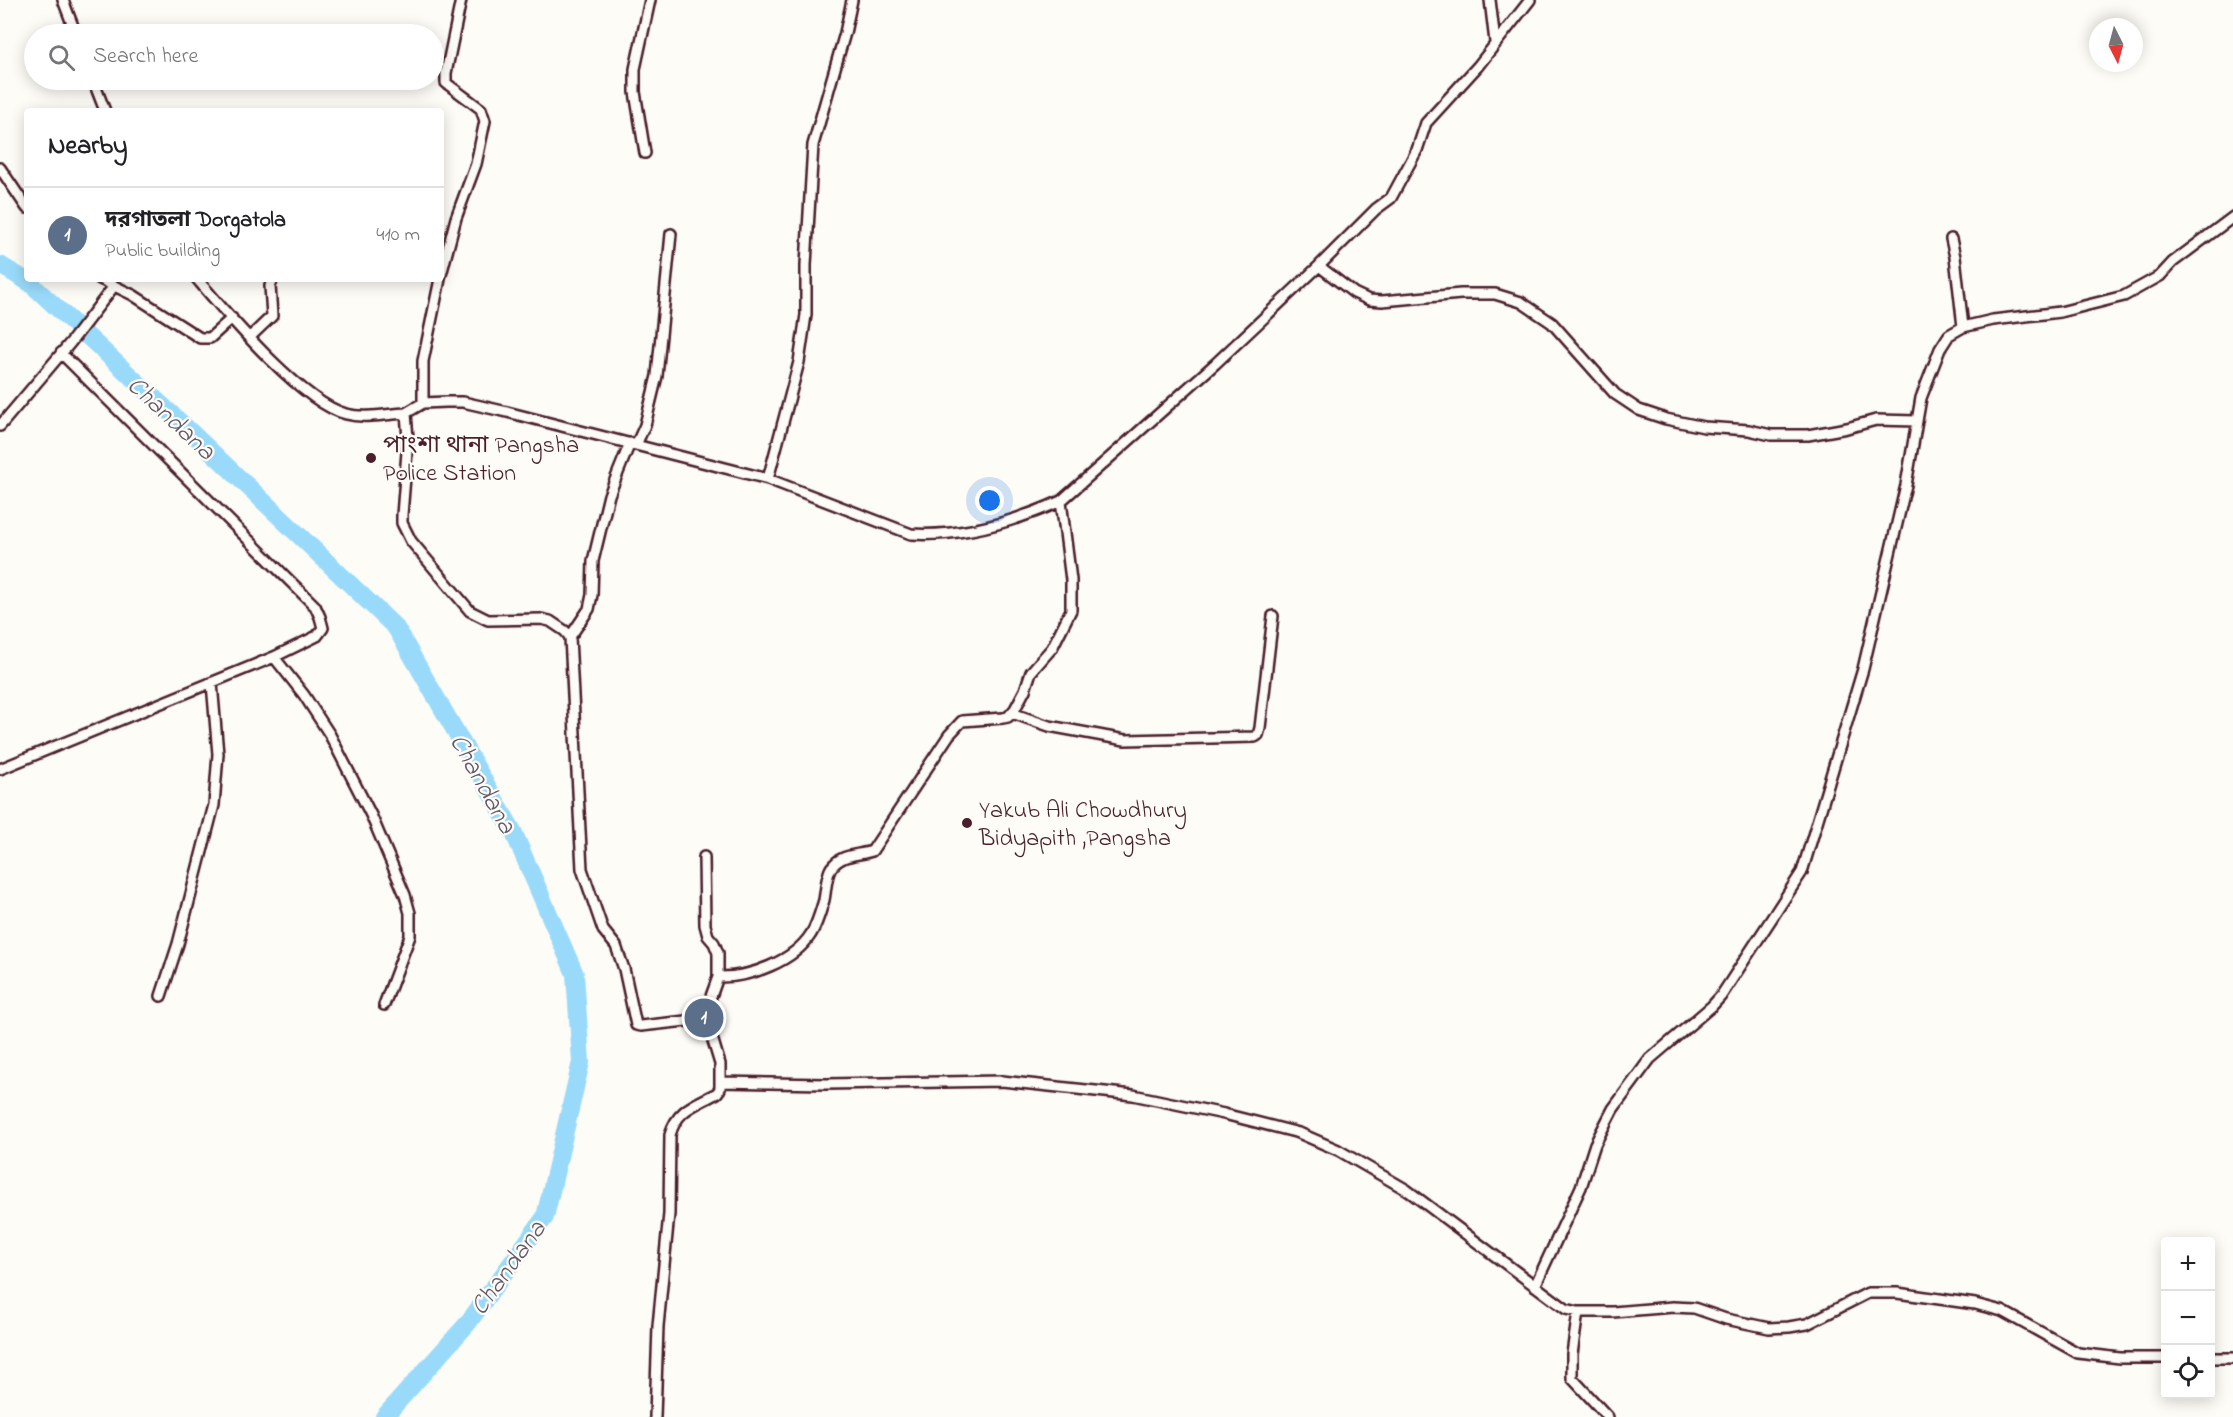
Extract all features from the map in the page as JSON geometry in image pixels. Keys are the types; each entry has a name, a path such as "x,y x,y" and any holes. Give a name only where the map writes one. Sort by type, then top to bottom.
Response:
{"street":[{"path":"63,0 72,24"},
{"path":"444,262 456,218 476,164 485,121 481,109 446,83 461,0"},
{"path":"645,153 634,92 635,69 650,0"},
{"path":"768,479 799,362 806,315 806,265 813,145 845,33 852,0"},
{"path":"1490,0 1495,42"},
{"path":"200,282 250,338 300,387 339,412 359,416 406,413 414,406 423,403 463,402 768,479 911,534 926,535 966,531 1034,513 1061,501 1215,364 1376,209 1391,198 1417,150 1426,123 1478,66 1530,0"},
{"path":"97,90 104,108"},
{"path":"0,168 24,204"},
{"path":"1535,1286 1581,1187 1595,1144 1613,1109 1650,1059 1721,996 1802,872 1863,669 1906,485 1921,398 1940,349 1949,335 1963,327 1993,320 2060,312 2124,296 2160,276 2173,262 2233,217"},
{"path":"570,637 589,609 592,595 593,561 606,506 633,444 645,425 657,376 672,234"},
{"path":"1951,239 1963,327"},
{"path":"1319,266 1354,293 1369,300 1495,294 1521,302 1552,323 1615,394 1640,410 1666,419 1704,427 1749,430 1771,435 1808,435 1876,420 1917,421"},
{"path":"106,282 150,304 200,338 210,338 232,318"},
{"path":"250,338 272,316 272,282"},
{"path":"423,403 423,361 439,282"},
{"path":"0,426 71,342 114,286"},
{"path":"0,769 274,657 318,636 323,628 321,616 315,606 61,353"},
{"path":"406,413 408,439 402,523 411,541 470,611 488,620 540,619 550,621 570,637 582,869 603,930 616,946 624,969 636,1025 686,1021 701,1024 710,1031 720,1064 720,1089 717,1093 679,1114 673,1123 670,1135 669,1214 658,1326 656,1417"},
{"path":"718,977 751,974 789,956 804,945 813,932 824,899 830,869 846,856 872,851 959,723 1003,718 1012,713 1026,690 1031,672 1052,648 1071,610 1071,580 1061,501"},
{"path":"1012,713 1049,726 1125,740 1255,737 1260,728 1273,616"},
{"path":"274,657 304,695 330,735 371,815 405,895 410,913 410,936 384,1005"},
{"path":"161,996 178,944 214,805 218,754 212,683"},
{"path":"701,1024 718,977 718,953 708,936 705,924 704,857"},
{"path":"721,1082 826,1084 1002,1081 1116,1092 1278,1127 1299,1133 1338,1150 1407,1190 1566,1309 1578,1312 1694,1308 1726,1319 1769,1328 1789,1327 1807,1324 1868,1293 1897,1293 1975,1304 2002,1311 2078,1353 2120,1358 2161,1358"},
{"path":"1578,1312 1572,1354 1572,1378 1608,1417"},
{"path":"2215,1358 2233,1358"}],"waterway":[{"name":"Chandana","path":"0,265 24,279"},
{"name":"Chandana","path":"28,282 191,432 396,628 513,831 575,974 581,1062 545,1217 468,1323 384,1417"}],"place":[{"name":"পাংশা থানা Pangsha Police Station","path":"371,458"},
{"name":"Yakub Ali Chowdhury Bidyapith ,Pangsha","path":"967,823"},
{"name":"দরগাতলা Dorgatola","path":"704,1018"}]}
